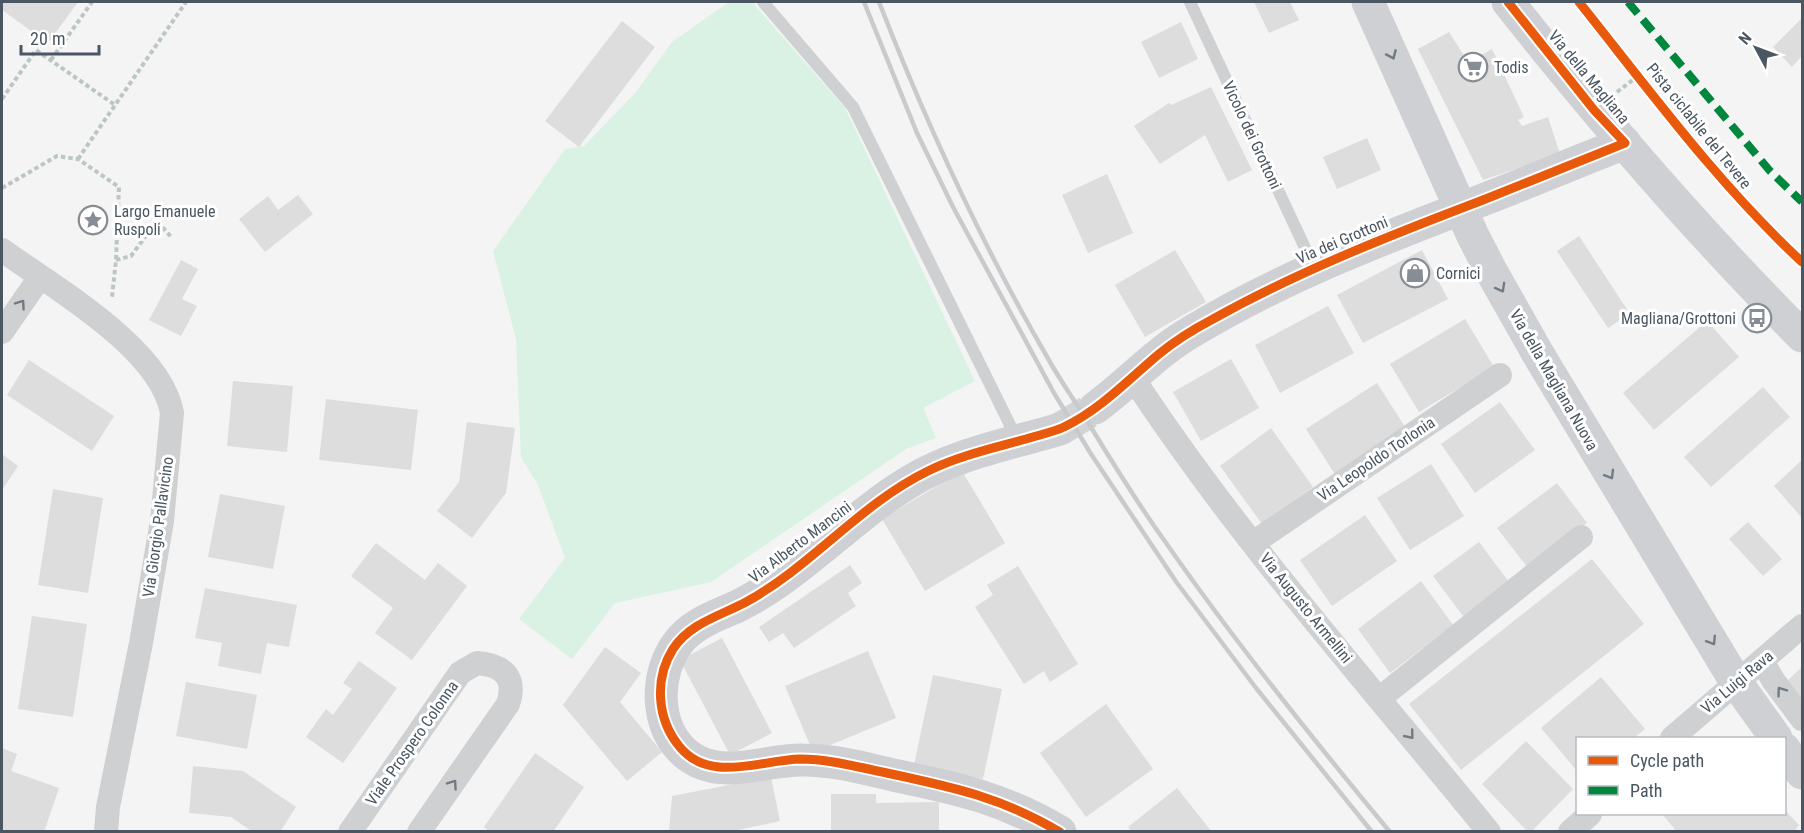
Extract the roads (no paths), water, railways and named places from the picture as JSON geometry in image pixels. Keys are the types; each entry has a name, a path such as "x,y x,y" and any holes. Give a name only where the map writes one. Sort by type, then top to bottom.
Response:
{"street":[{"name":"Via della Magliana Nuova","path":"1368,2 1490,269 1538,354 1736,682 1775,737"},
{"name":"Via della Magliana","path":"1508,2 1594,110 1760,294 1803,336"},
{"name":"Via della Magliana","path":"1530,2 1624,143"},
{"name":"Via dei Grottoni","path":"1095,408 1190,332 1250,299 1314,268 1624,143"},
{"name":"Via Giorgio Pallavicino","path":"2,250 114,330 162,383 170,397 172,413 162,521 141,643 108,807 106,831"},
{"path":"2,332 40,277"},
{"name":"Via Leopoldo Torlonia","path":"1253,543 1500,375"},
{"name":"Via Augusto Armellini","path":"1133,378 1187,456 1253,543 1489,831"},
{"path":"1018,441 1060,429"},
{"name":"Via Alberto Mancini","path":"1018,441 947,463 913,479 860,516 772,585 745,602 693,628 683,637 668,658 662,682 662,709 665,723 678,745 692,759 708,766 732,768 800,759 831,761 956,788 991,798 1023,811 1060,831"},
{"path":"1380,698 1581,537"},
{"name":"Via Luigi Rava","path":"1673,737 1803,626"},
{"path":"1762,661 1773,680 1803,719"},
{"name":"Viale Prospero Colonna","path":"350,831 460,674 477,663 496,666 507,675 511,685 512,694 508,704 419,831"},
{"path":"1786,751 1803,773"},
{"path":"1570,831 1588,815"}],"lane":[{"path":"763,2 853,107 1018,441"},
{"name":"Vicolo dei Grottoni","path":"1190,2 1314,268"}],"tunnel":[{"path":"1060,429 1095,408"}],"railway":[{"path":"864,2 917,133 953,207 1054,393 1091,454 1177,583 1256,688 1372,832"},
{"path":"879,2 957,185 1025,319 1058,376 1153,525 1191,578 1274,688 1390,832"}],"place":[{"name":"Todis","path":"1473,67"},
{"name":"Largo Emanuele Ruspoli","path":"93,220"},
{"name":"Cornici","path":"1415,273"},
{"name":"Magliana/Grottoni","path":"1757,318"}]}
